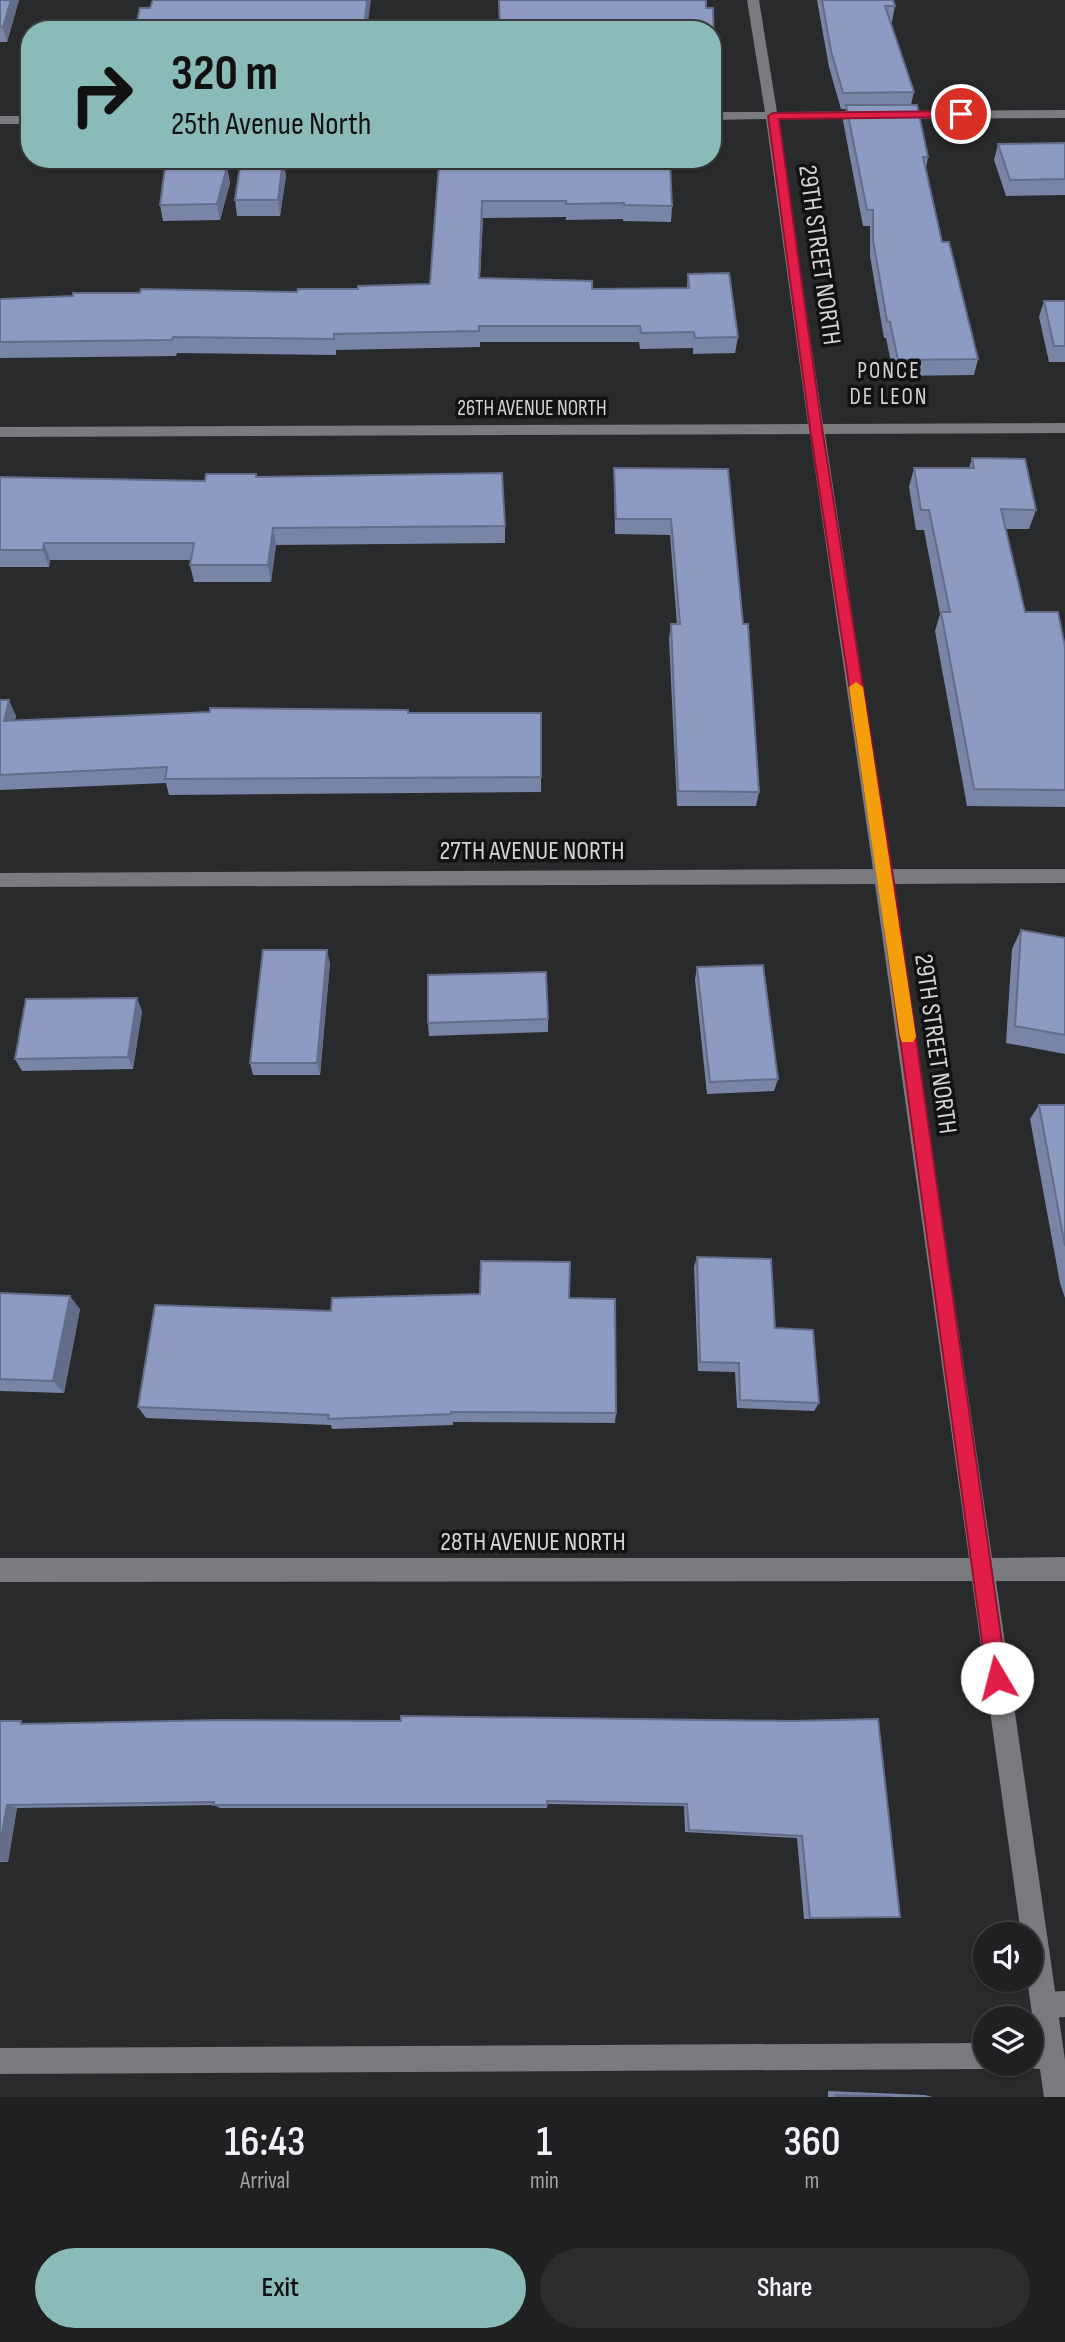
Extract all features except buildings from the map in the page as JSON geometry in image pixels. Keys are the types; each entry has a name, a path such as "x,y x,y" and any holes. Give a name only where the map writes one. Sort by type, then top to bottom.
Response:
{"street":[{"name":"29TH STREET NORTH","path":"753,0 773,116 816,428 885,876 982,1570 1054,2004 1043,2047"},
{"path":"721,116 1065,114"},
{"path":"0,120 21,120"},
{"name":"26TH AVENUE NORTH","path":"0,432 1065,428"},
{"name":"27TH AVENUE NORTH","path":"0,880 1065,876"},
{"name":"28TH AVENUE NORTH","path":"0,1570 1065,1569"},
{"path":"0,2061 973,2056"},
{"name":"29TH STREET NORTH","path":"1043,2060 1057,2097"}],"slow traffic":[{"path":"856,687 908,1037"}],"district":[{"name":"PONCE DE LEON","path":"889,384"}],"route":[{"path":"961,114 773,116 816,428 885,876 997,1678"}]}
